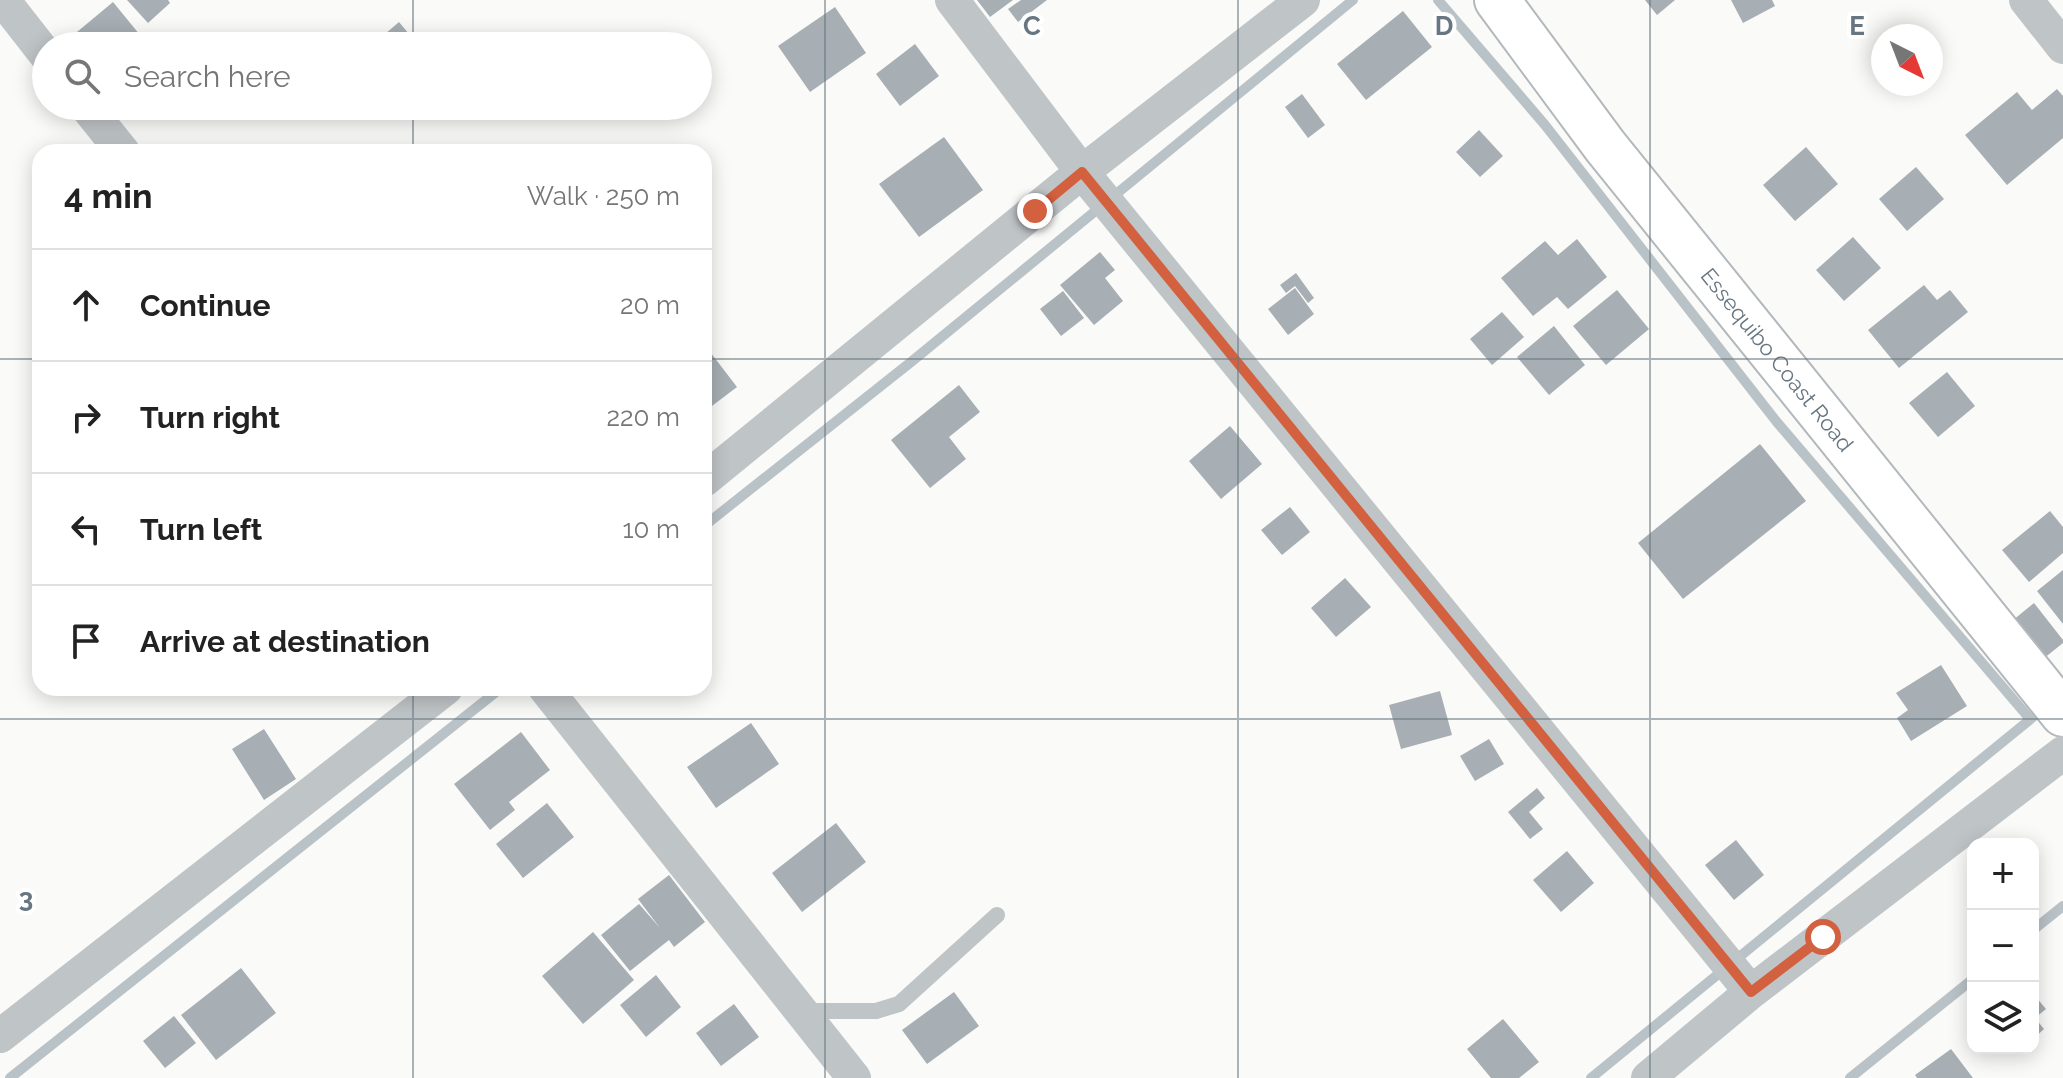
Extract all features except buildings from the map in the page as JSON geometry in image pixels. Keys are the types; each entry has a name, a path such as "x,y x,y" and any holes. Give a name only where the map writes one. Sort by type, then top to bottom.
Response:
{"main road":[{"name":"Essequibo Coast Road","path":"1497,0 1605,146 2063,714"}],"street":[{"path":"3,0 32,37"},
{"path":"952,0 1082,172 1750,991"},
{"path":"712,473 1082,172 1303,0"},
{"path":"2026,0 2063,47"},
{"path":"97,120 117,144"},
{"path":"0,1036 436,696"},
{"path":"551,696 854,1078"},
{"path":"1648,1078 1750,991 2063,753"}],"lane":[{"path":"800,1011 876,1011 899,1004 997,915"}],"waterway":[{"path":"712,520 911,362 1353,0"},
{"path":"1438,0 1545,125 1776,421 2030,719"},
{"path":"10,1078 491,696"},
{"path":"1591,1078 2033,717"},
{"path":"2039,925 2063,906"},
{"path":"1850,1078 1969,982"}],"route":[{"path":"1035,211 1082,172 1751,992 1823,937"}]}
